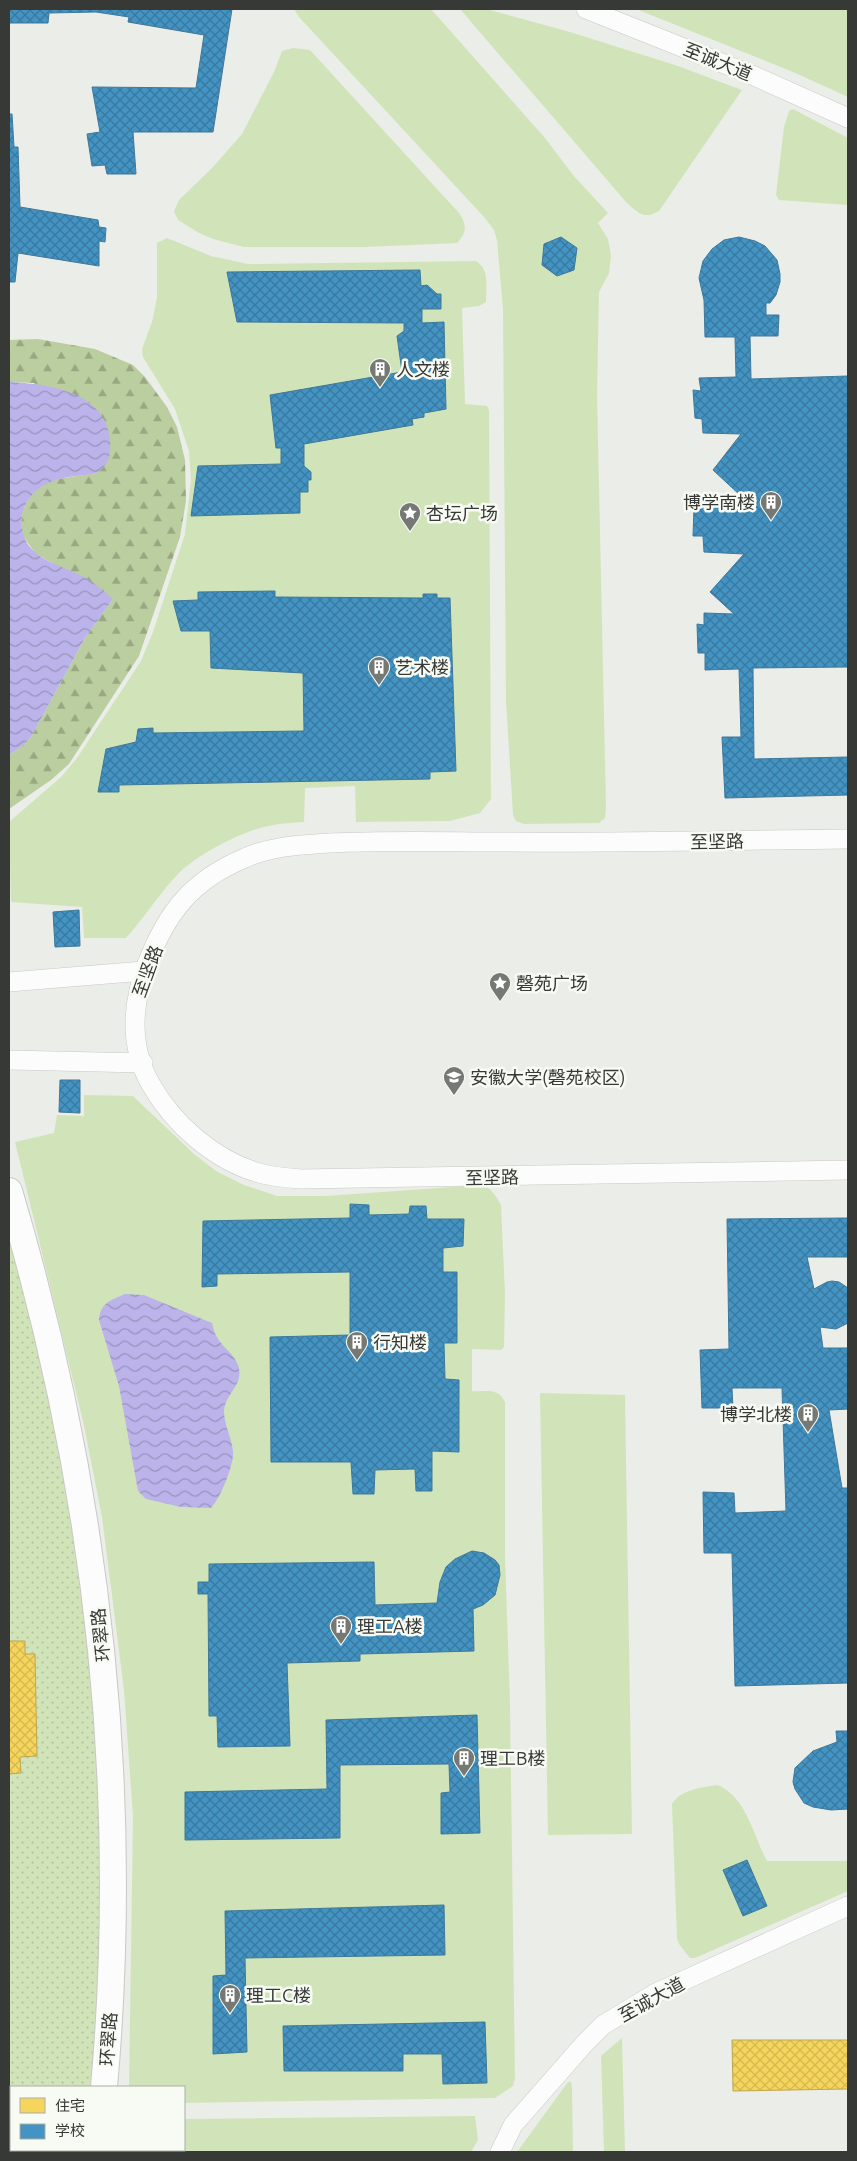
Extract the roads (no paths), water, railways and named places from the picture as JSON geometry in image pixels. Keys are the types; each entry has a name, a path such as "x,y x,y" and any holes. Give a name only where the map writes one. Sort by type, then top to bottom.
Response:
{"street":[{"name":"至诚大道","path":"586,9 752,75 848,118"},
{"name":"至坚路","path":"848,838 648,842 387,841 286,846 246,857 209,876 188,893 172,912 144,971 137,992 134,1012 135,1040 142,1063 146,1076 161,1100 198,1139 227,1160 261,1174 301,1179 848,1170"},
{"path":"9,982 144,971"},
{"path":"9,1060 142,1063"},
{"name":"环翠路","path":"9,1191 55,1360 85,1519 103,1658 111,1768 113,1863 111,1988 104,2086"},
{"name":"至诚大道","path":"500,2152 513,2125 603,2025 656,1993 848,1906"}],"water":[{"path":"9,382 57,388 73,394 87,401 98,411 106,424 110,441 110,452 107,463 102,469 98,472 59,479 44,485 31,496 22,514 21,521 23,533 32,550 49,561 89,580 113,599 85,638 31,737 24,745 9,755"},
{"path":"125,1294 144,1295 212,1323 220,1342 238,1365 239,1378 225,1405 224,1411 233,1458 226,1482 211,1508 181,1507 146,1499 138,1491 119,1386 99,1320 100,1314 107,1303"}],"place":[{"name":"人文楼","path":"380,388"},
{"name":"博学南楼","path":"771,521"},
{"name":"杏坛广场","path":"410,532"},
{"name":"艺术楼","path":"379,686"},
{"name":"磬苑广场","path":"500,1002"},
{"name":"安徽大学(磬苑校区)","path":"454,1096"},
{"name":"行知楼","path":"357,1361"},
{"name":"博学北楼","path":"808,1433"},
{"name":"理工A楼","path":"341,1645"},
{"name":"理工B楼","path":"464,1777"},
{"name":"理工C楼","path":"230,2014"}]}
